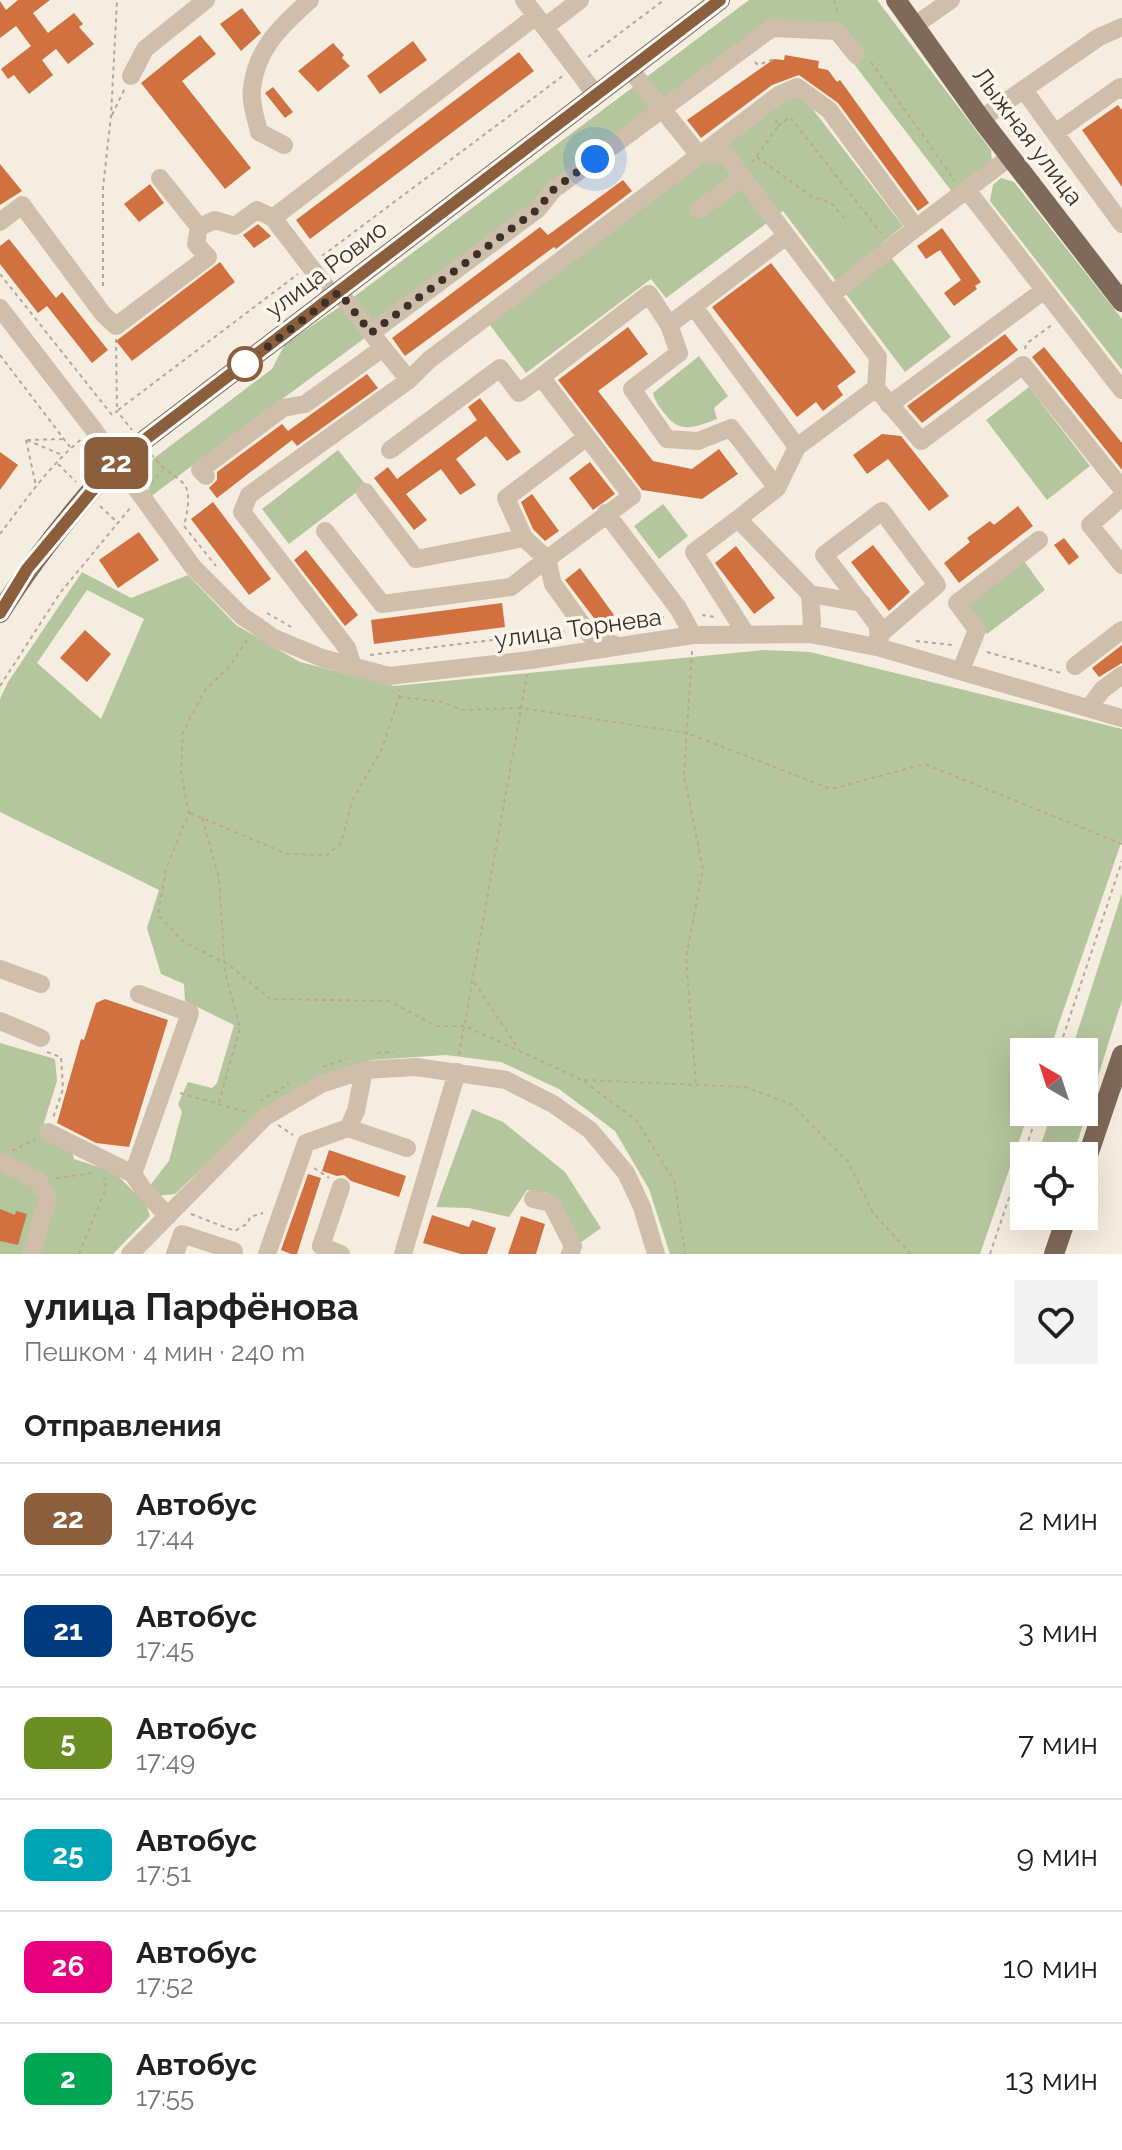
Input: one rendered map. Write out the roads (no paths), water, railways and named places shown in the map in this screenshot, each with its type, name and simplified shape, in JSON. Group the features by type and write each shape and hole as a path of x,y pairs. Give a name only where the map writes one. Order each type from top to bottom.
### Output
{"main road":[{"name":"улица Ровио","path":"0,613 27,569 117,461 720,0"},
{"name":"Лыжная улица","path":"896,0 981,119 1122,302"},
{"path":"1092,1142 1122,1055"},
{"path":"1054,1254 1062,1230"}],"street":[{"path":"131,76 145,49 206,0"},
{"path":"284,145 259,132 251,90 262,52 281,25 310,0"},
{"path":"524,0 596,95"},
{"path":"273,218 540,22 580,0"},
{"path":"914,26 951,0"},
{"path":"981,119 1099,37 1122,27"},
{"path":"206,476 200,470 283,408 305,404 377,340 538,209 553,190 772,28 837,31 862,58"},
{"path":"630,69 699,155"},
{"path":"353,667 347,648 242,512 249,495 409,380 429,360 779,95 797,87 829,110 916,228"},
{"path":"1055,133 1120,87 1122,90"},
{"path":"1024,90 1122,224"},
{"path":"699,155 725,154 878,357 876,388 921,441 1023,365 1122,489"},
{"path":"831,295 1010,157"},
{"path":"0,222 22,205 110,320 208,257 196,244 199,227 160,178"},
{"path":"699,210 742,178"},
{"path":"965,191 1122,390"},
{"path":"199,227 215,220 235,226 257,210 273,218 409,380"},
{"path":"669,325 786,236"},
{"path":"889,405 1043,291"},
{"path":"390,450 500,368 519,393 649,294 669,325 679,353 632,389 667,439 698,441 731,428 777,488"},
{"path":"694,307 797,447"},
{"name":"улица Торнева","path":"0,308 142,494 193,567 242,616 261,619 272,637 322,658 389,676 530,660 741,626 880,642 961,670 1122,718"},
{"path":"325,531 382,604 511,587 632,496 541,377"},
{"path":"741,626 694,552 777,488 797,447 876,388"},
{"path":"587,437 506,498 524,538 547,559 553,584 589,634 615,645"},
{"path":"365,492 416,559 524,538"},
{"path":"1122,497 1090,525 1122,565"},
{"path":"882,511 937,585 880,642 877,624 824,555 882,511"},
{"path":"606,513 693,635"},
{"path":"738,519 810,594 862,603"},
{"path":"961,670 977,630 957,603 1039,540"},
{"path":"810,594 810,634"},
{"path":"1070,671 1122,630"},
{"path":"1089,708 1102,690 1122,675"},
{"path":"0,969 41,984"},
{"path":"133,1174 190,1013 139,994"},
{"path":"0,1021 41,1038"},
{"path":"130,1254 265,1117 321,1084 364,1070 416,1067 506,1080 553,1104 590,1130 626,1173 642,1207 656,1254"},
{"path":"267,1254 303,1151 348,1128 356,1111 364,1070"},
{"path":"403,1254 457,1072"},
{"path":"348,1128 407,1148"},
{"path":"48,1132 133,1174 144,1191 172,1212"},
{"path":"6,1156 38,1180 48,1198 31,1254"},
{"path":"341,1187 321,1246 341,1254"},
{"path":"533,1199 551,1203 573,1246 570,1254"},
{"path":"175,1254 182,1234 234,1251 233,1254"}]}
